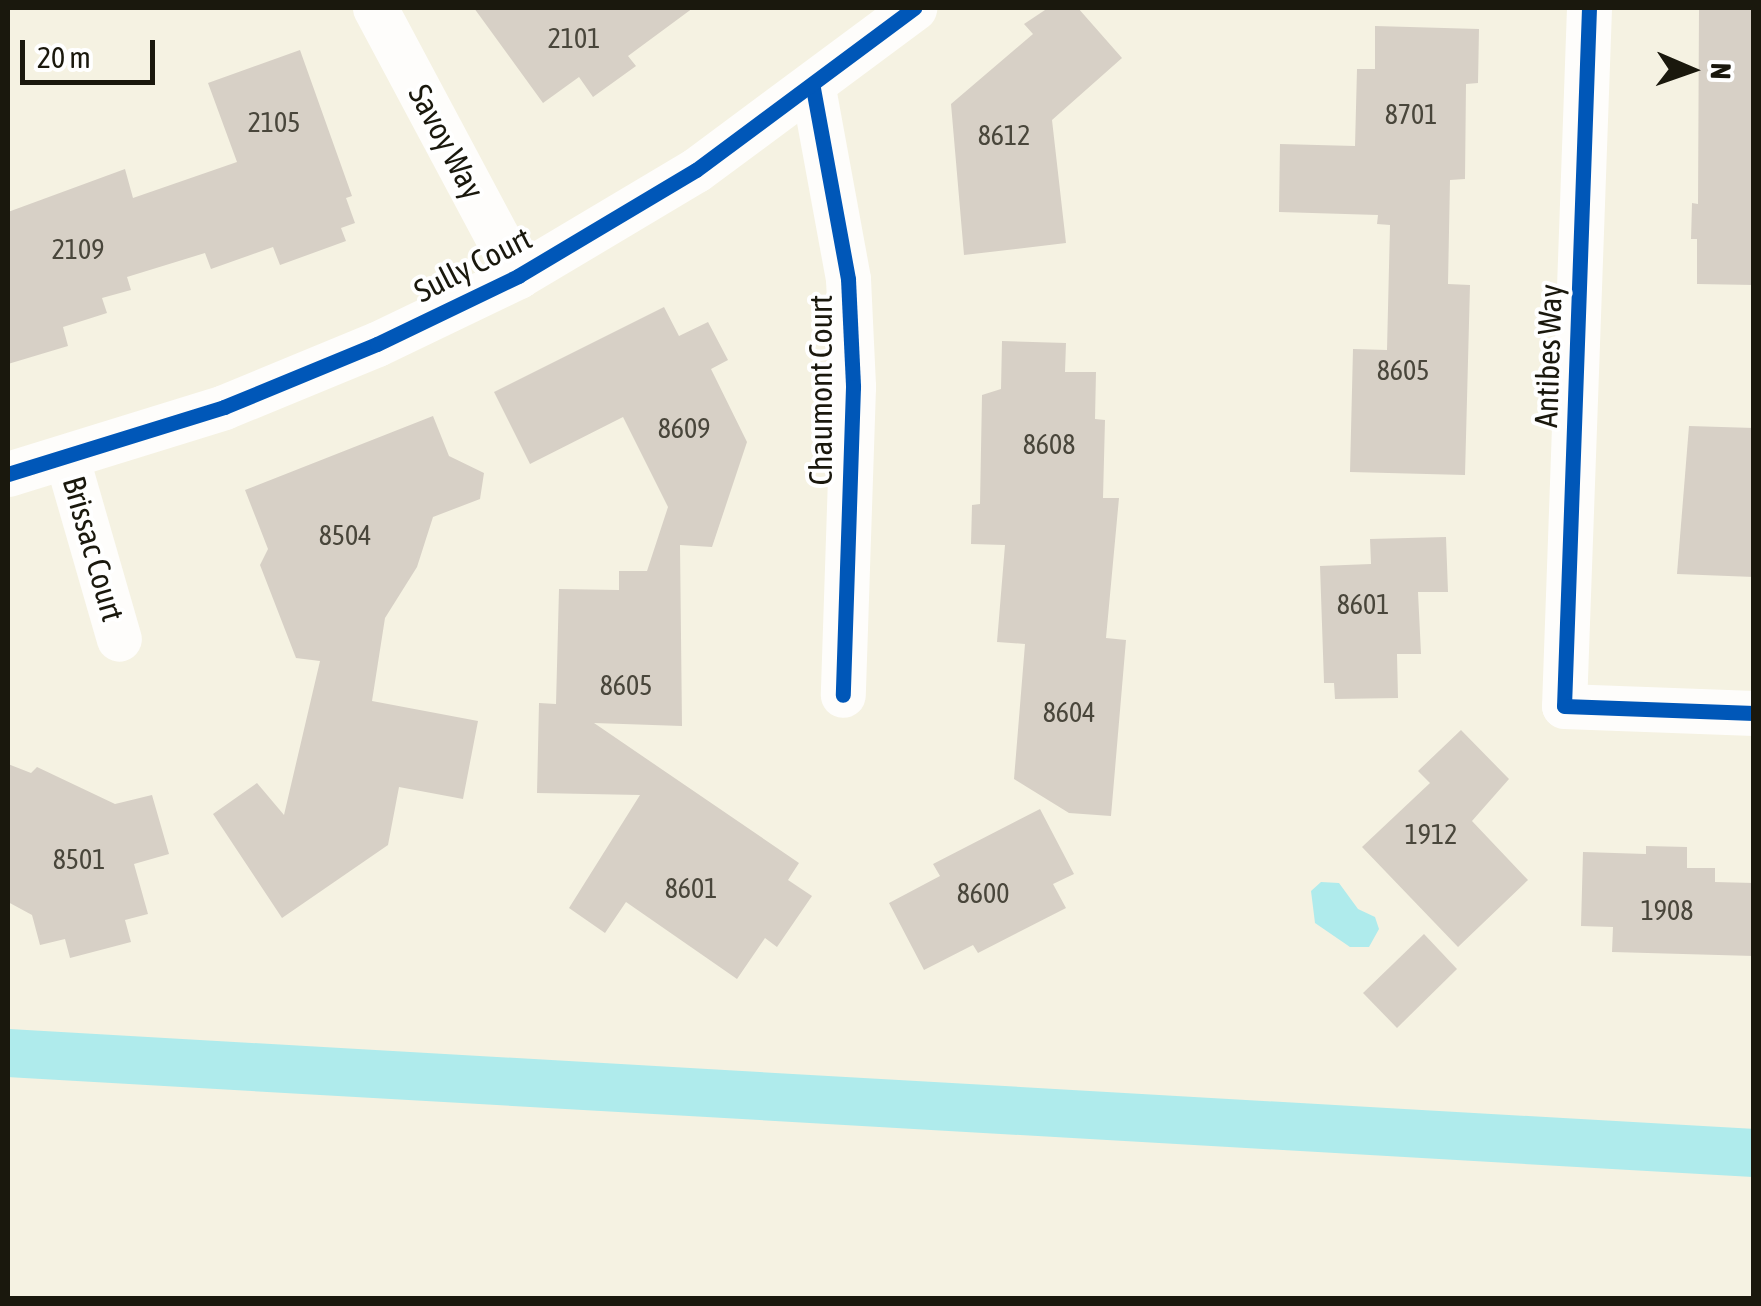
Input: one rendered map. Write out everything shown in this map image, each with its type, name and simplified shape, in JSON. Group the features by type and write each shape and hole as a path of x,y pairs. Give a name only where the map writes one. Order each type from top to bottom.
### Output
{"street":[{"name":"Savoy Way","path":"375,8 518,276"},
{"name":"Sully Court","path":"8,474 67,459 224,407 376,344 518,276 696,170 813,88 914,8"},
{"name":"Antibes Way","path":"1589,8 1564,706 1754,713"},
{"name":"Chaumont Court","path":"813,88 848,279 853,387 843,694"},
{"name":"Brissac Court","path":"67,459 119,639"}],"water":[{"path":"1321,882 1339,883 1358,909 1375,917 1379,929 1369,947 1350,947 1315,923 1311,891"}],"building":[{"path":"474,8 693,8 628,56 636,66 593,97 579,77 543,103"},
{"path":"1048,8 1078,8 1122,58 1052,120 1066,243 964,255 951,104 1033,34 1024,24"},
{"path":"1699,8 1754,8 1754,285 1697,284 1697,239 1691,239 1692,203 1698,204"},
{"path":"1375,26 1479,29 1478,83 1466,84 1465,179 1450,180 1448,284 1470,285 1465,475 1350,472 1353,349 1387,350 1390,225 1377,224 1378,215 1279,212 1280,144 1355,146 1357,69 1375,69"},
{"path":"300,50 352,196 346,198 355,223 341,228 346,241 280,265 273,247 211,269 205,253 127,277 131,290 102,298 107,313 63,327 68,346 8,364 8,212 125,169 133,198 237,162 208,83"},
{"path":"664,307 679,336 708,322 728,360 711,369 747,442 712,547 680,545 682,726 594,723 799,863 788,880 812,896 777,947 765,938 737,979 626,902 605,933 569,908 640,795 537,793 539,703 556,704 559,589 619,590 619,571 647,571 668,507 623,417 530,464 494,392"},
{"path":"1002,341 1066,343 1065,372 1096,372 1095,419 1105,420 1103,498 1119,498 1106,638 1126,640 1111,816 1069,813 1014,779 1025,644 997,642 1005,545 971,544 972,505 980,504 982,395 1001,389"},
{"path":"433,416 449,456 484,473 480,499 433,517 417,567 385,618 372,701 478,721 463,799 399,787 388,845 282,918 213,814 257,783 284,815 320,661 296,658 260,565 268,549 245,490"},
{"path":"1689,426 1754,428 1754,577 1677,574"},
{"path":"1446,537 1448,592 1418,592 1421,654 1397,654 1398,698 1335,699 1334,683 1324,683 1320,566 1371,564 1370,539"},
{"path":"1461,730 1509,779 1472,821 1528,880 1458,947 1362,847 1430,783 1418,771"},
{"path":"8,764 31,773 37,767 115,804 152,795 169,854 134,864 148,914 125,920 131,942 70,958 65,939 40,945 32,915 8,902"},
{"path":"1040,809 1074,874 1053,884 1066,908 978,953 973,945 924,970 889,903 940,876 933,864"},
{"path":"1646,846 1687,847 1687,868 1715,868 1715,882 1754,883 1754,956 1612,952 1613,927 1581,926 1583,852 1646,854"},
{"path":"1424,934 1457,969 1397,1028 1363,993"}],"waterway":[{"path":"8,1053 1754,1153"}],"cycle path":[{"path":"8,474 224,407 377,344 518,276 696,170 914,8"},
{"path":"1589,8 1564,706 1754,713"},
{"path":"813,88 848,279 853,387 843,695"}]}
